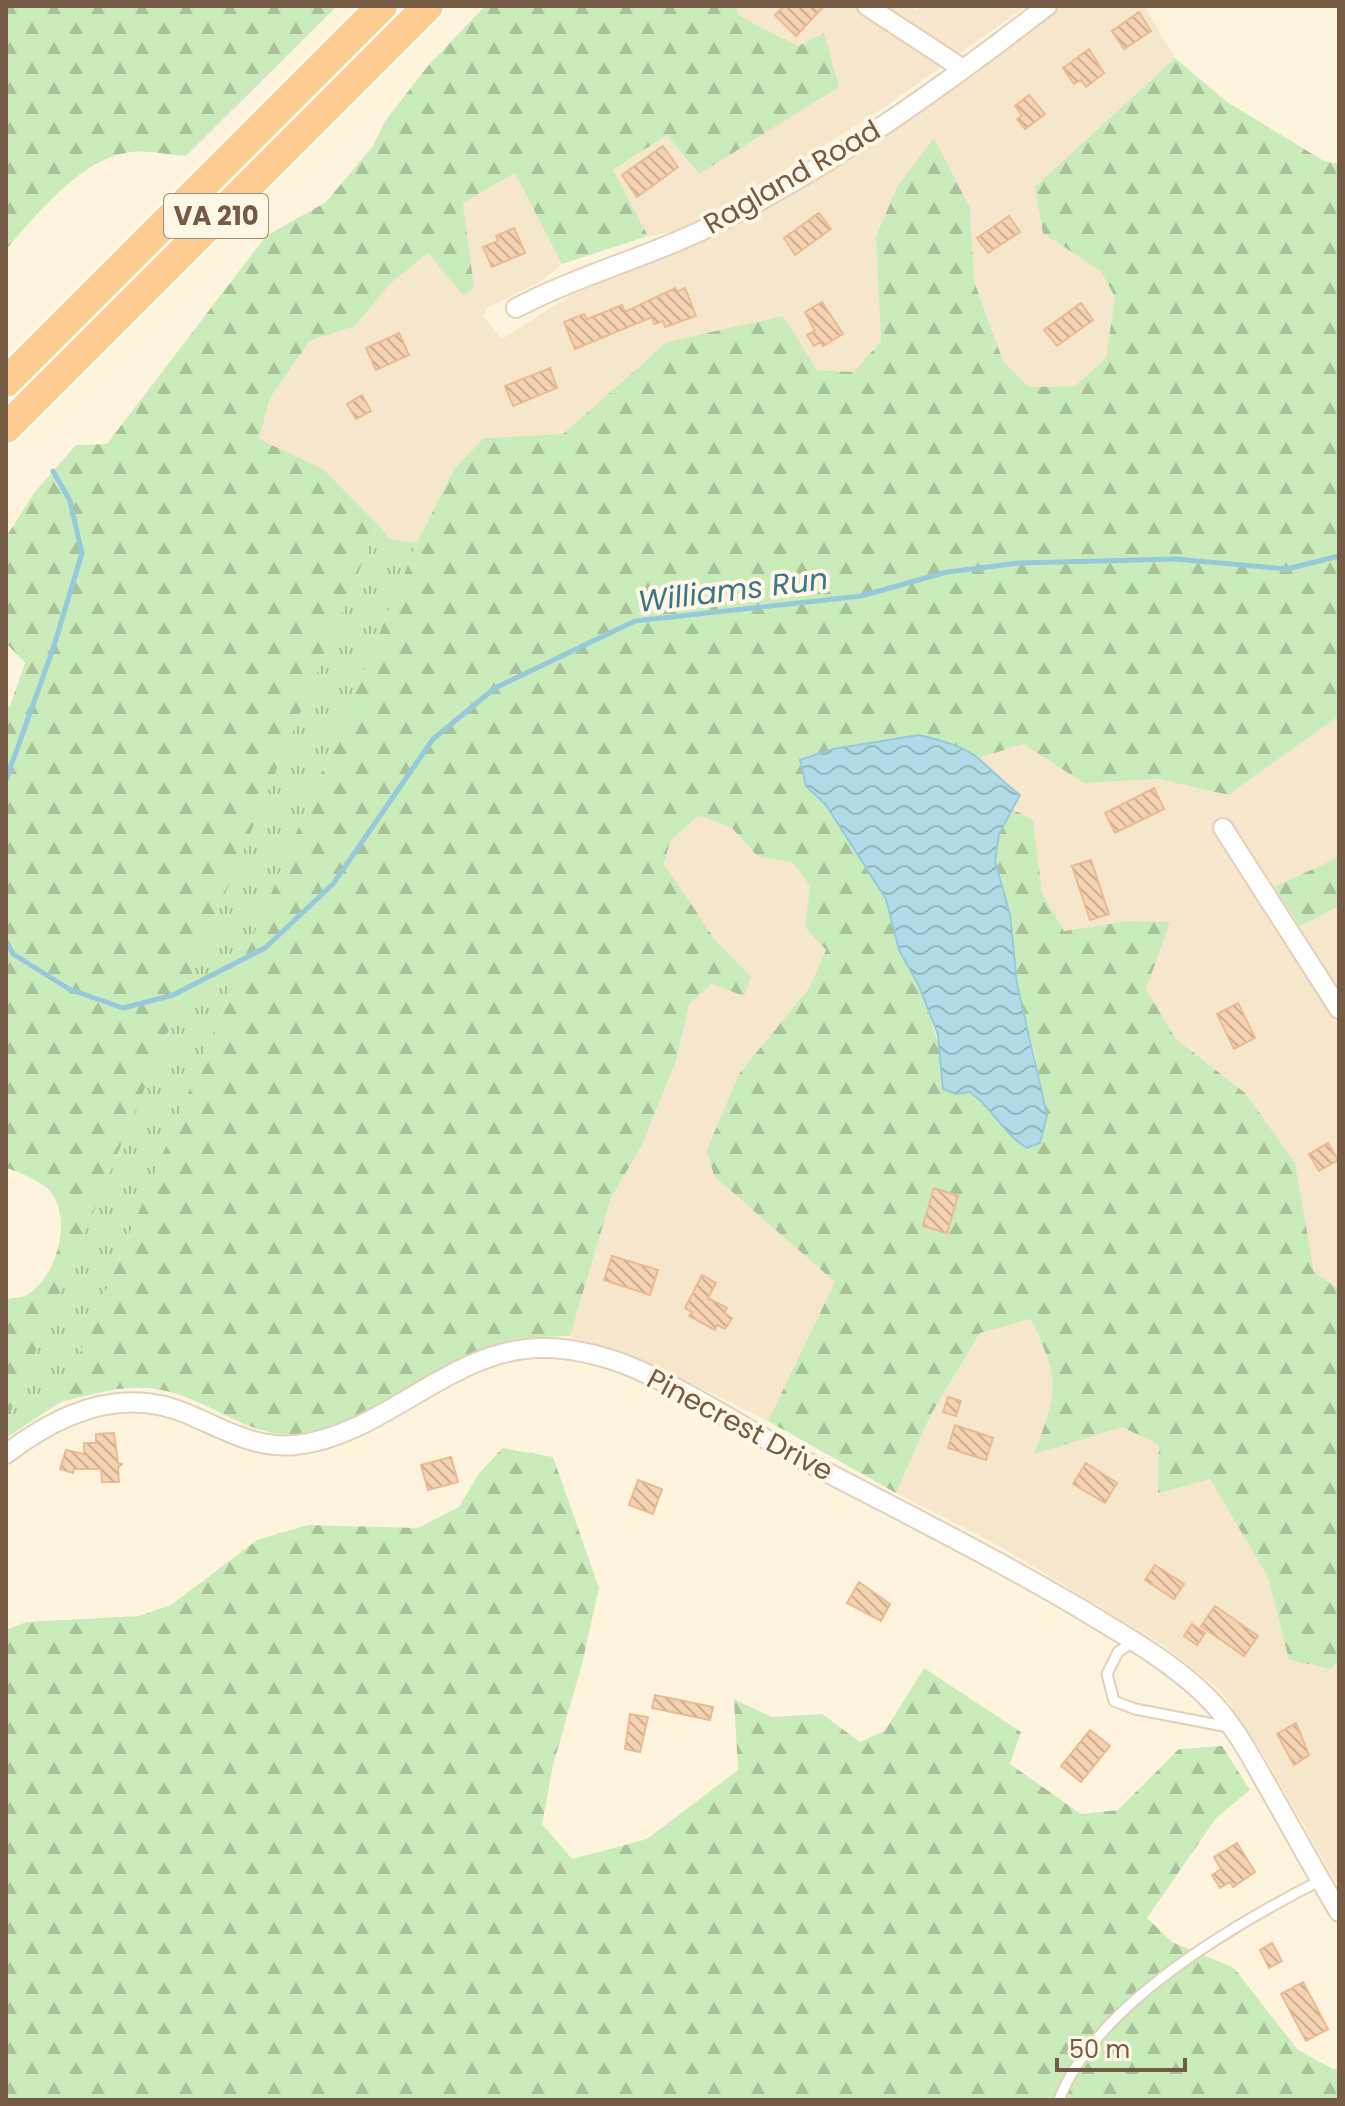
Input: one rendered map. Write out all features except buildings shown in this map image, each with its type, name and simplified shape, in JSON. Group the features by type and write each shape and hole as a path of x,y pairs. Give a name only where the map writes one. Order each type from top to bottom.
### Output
{"highway":[{"name":"VA 210","path":"6,382 382,6"},
{"name":"VA 210","path":"6,428 428,6"}],"street":[{"path":"867,6 963,69"},
{"name":"Ragland Road","path":"516,308 577,278 674,244 786,186 963,69 1047,6"},
{"path":"1223,828 1339,1009"},
{"name":"Pinecrest Drive","path":"6,1454 54,1420 123,1402 165,1406 248,1441 295,1445 357,1427 490,1357 534,1348 565,1349 620,1363 652,1376 790,1453 939,1528 1174,1668 1205,1695 1233,1728 1339,1912"}],"lane":[{"path":"1133,1642 1118,1652 1107,1674 1114,1701 1135,1709 1233,1728"},
{"path":"1059,2100 1080,2057 1114,2020 1229,1932 1321,1880"}],"shaded area":[{"path":"736,6 912,6 915,11 922,6 1026,6 882,109 755,189 685,229 648,236 613,170 667,135 700,173 824,33 798,46 738,15"},
{"path":"1063,6 1144,6 1175,58 1036,187 1044,233 1102,271 1115,297 1106,358 1075,386 1029,387 1003,361 974,281 970,208 876,237 881,341 854,372 817,370 667,342 563,434 484,438 454,469 417,543 390,539 323,469 259,439 270,398 311,341 355,326 390,284 428,253 463,294 463,203 516,173 562,264 540,282 488,307 483,316 502,339 566,298 778,203 853,159"},
{"path":"1339,716 1339,857 1274,887 1300,926 1339,906 1339,1289 1314,1272 1294,1163 1245,1093 1175,1038 1146,989 1127,921 1064,931 1042,893 1033,820 1012,809 1019,795 992,775 979,758 1023,744 1084,783 1159,779 1227,795"},
{"path":"698,816 731,827 758,857 792,862 810,886 806,926 826,950 809,988 739,1074 714,1176 835,1282 768,1421 682,1379 570,1336 611,1198 642,1145 676,1063 689,1003 712,984 751,977 716,941 664,864 670,841"},
{"path":"1031,1319 1050,1359 1055,1398 1160,1445 1210,1479 1268,1577 1289,1660 1331,1669 1339,1660 1339,1888 1263,1754 1220,1690 1161,1644 1001,1547 896,1493 931,1414 981,1332"}],"green space":[{"path":"6,6 337,6 186,156 131,152 95,165 61,190 6,250"},
{"path":"485,6 736,6 738,15 798,46 824,33 839,87 699,174 667,135 613,170 648,236 562,264 515,173 463,203 474,288 463,295 428,253 390,284 355,326 310,341 270,398 259,439 323,469 378,525 6,1423 6,1299 25,1296 40,1284 54,1259 61,1230 57,1202 50,1191 30,1177 6,1168 6,707 10,706 25,663 6,643 6,537 34,493 76,445 107,444 266,236 326,202 373,146 385,121 428,66"},
{"path":"1175,58 1227,102 1324,161 1339,164 1339,716 1228,795 1159,779 1084,783 1023,744 979,758 942,741 833,749 800,761 806,786 826,805 886,899 899,950 919,986 956,1094 970,1092 1011,1136 1027,1148 1036,1059 1017,984 1010,915 995,861 999,834 1012,809 1033,820 1042,893 1064,931 1127,921 1170,922 1146,989 1175,1038 1245,1093 1295,1163 1314,1272 1339,1289 1339,1660 1331,1669 1289,1660 1268,1577 1210,1479 1158,1493 1159,1445 1122,1427 1034,1454 1048,1415 1053,1386 1048,1358 1031,1319 980,1333 931,1414 896,1493 768,1421 835,1282 714,1176 707,1150 739,1074 809,988 826,950 805,927 810,886 792,862 758,857 731,827 698,816 670,841 664,864 716,941 751,977 744,996 712,984 689,1004 676,1062 642,1145 611,1198 570,1336 516,1339 483,1350 361,1413 310,1432 272,1433 184,1396 152,1389 112,1390 59,1403 417,543 454,469 484,438 563,434 667,342 783,316 817,370 854,372 881,341 876,237 897,187 934,138 970,208 974,281 1003,361 1029,387 1075,386 1106,358 1115,297 1101,271 1043,233 1035,187"},
{"path":"378,525 390,539 417,543 59,1403 6,1438 6,1422"},
{"path":"1339,857 1339,906 1300,926 1274,887"},
{"path":"503,1448 553,1457 599,1588 582,1664 553,1765 542,1824 572,1859 647,1839 738,1770 734,1699 771,1717 822,1714 860,1742 885,1731 924,1668 1021,1732 1010,1764 1081,1814 1118,1810 1179,1749 1222,1746 1250,1790 1216,1818 1147,1918 1172,1942 1234,1968 1298,2050 1333,2069 1339,2068 1339,2100 6,2100 6,1630 26,1622 139,1616 171,1605 257,1540 308,1525 418,1528 459,1507 480,1472"}],"water":[{"path":"919,735 967,751 1020,795 999,834 995,861 1010,915 1017,984 1047,1115 1040,1143 1027,1148 1011,1136 970,1092 956,1094 943,1089 938,1035 919,986 899,950 886,899 826,805 806,786 800,760 833,749"}],"waterway":[{"name":"Williams Run","path":"6,780 53,649 82,553 70,501 53,471"},
{"name":"Williams Run","path":"6,941 13,954 69,989 123,1008 173,995 265,948 333,884 433,739 495,688 635,621 861,596 947,572 1019,563 1176,559 1287,569 1339,556"}]}
